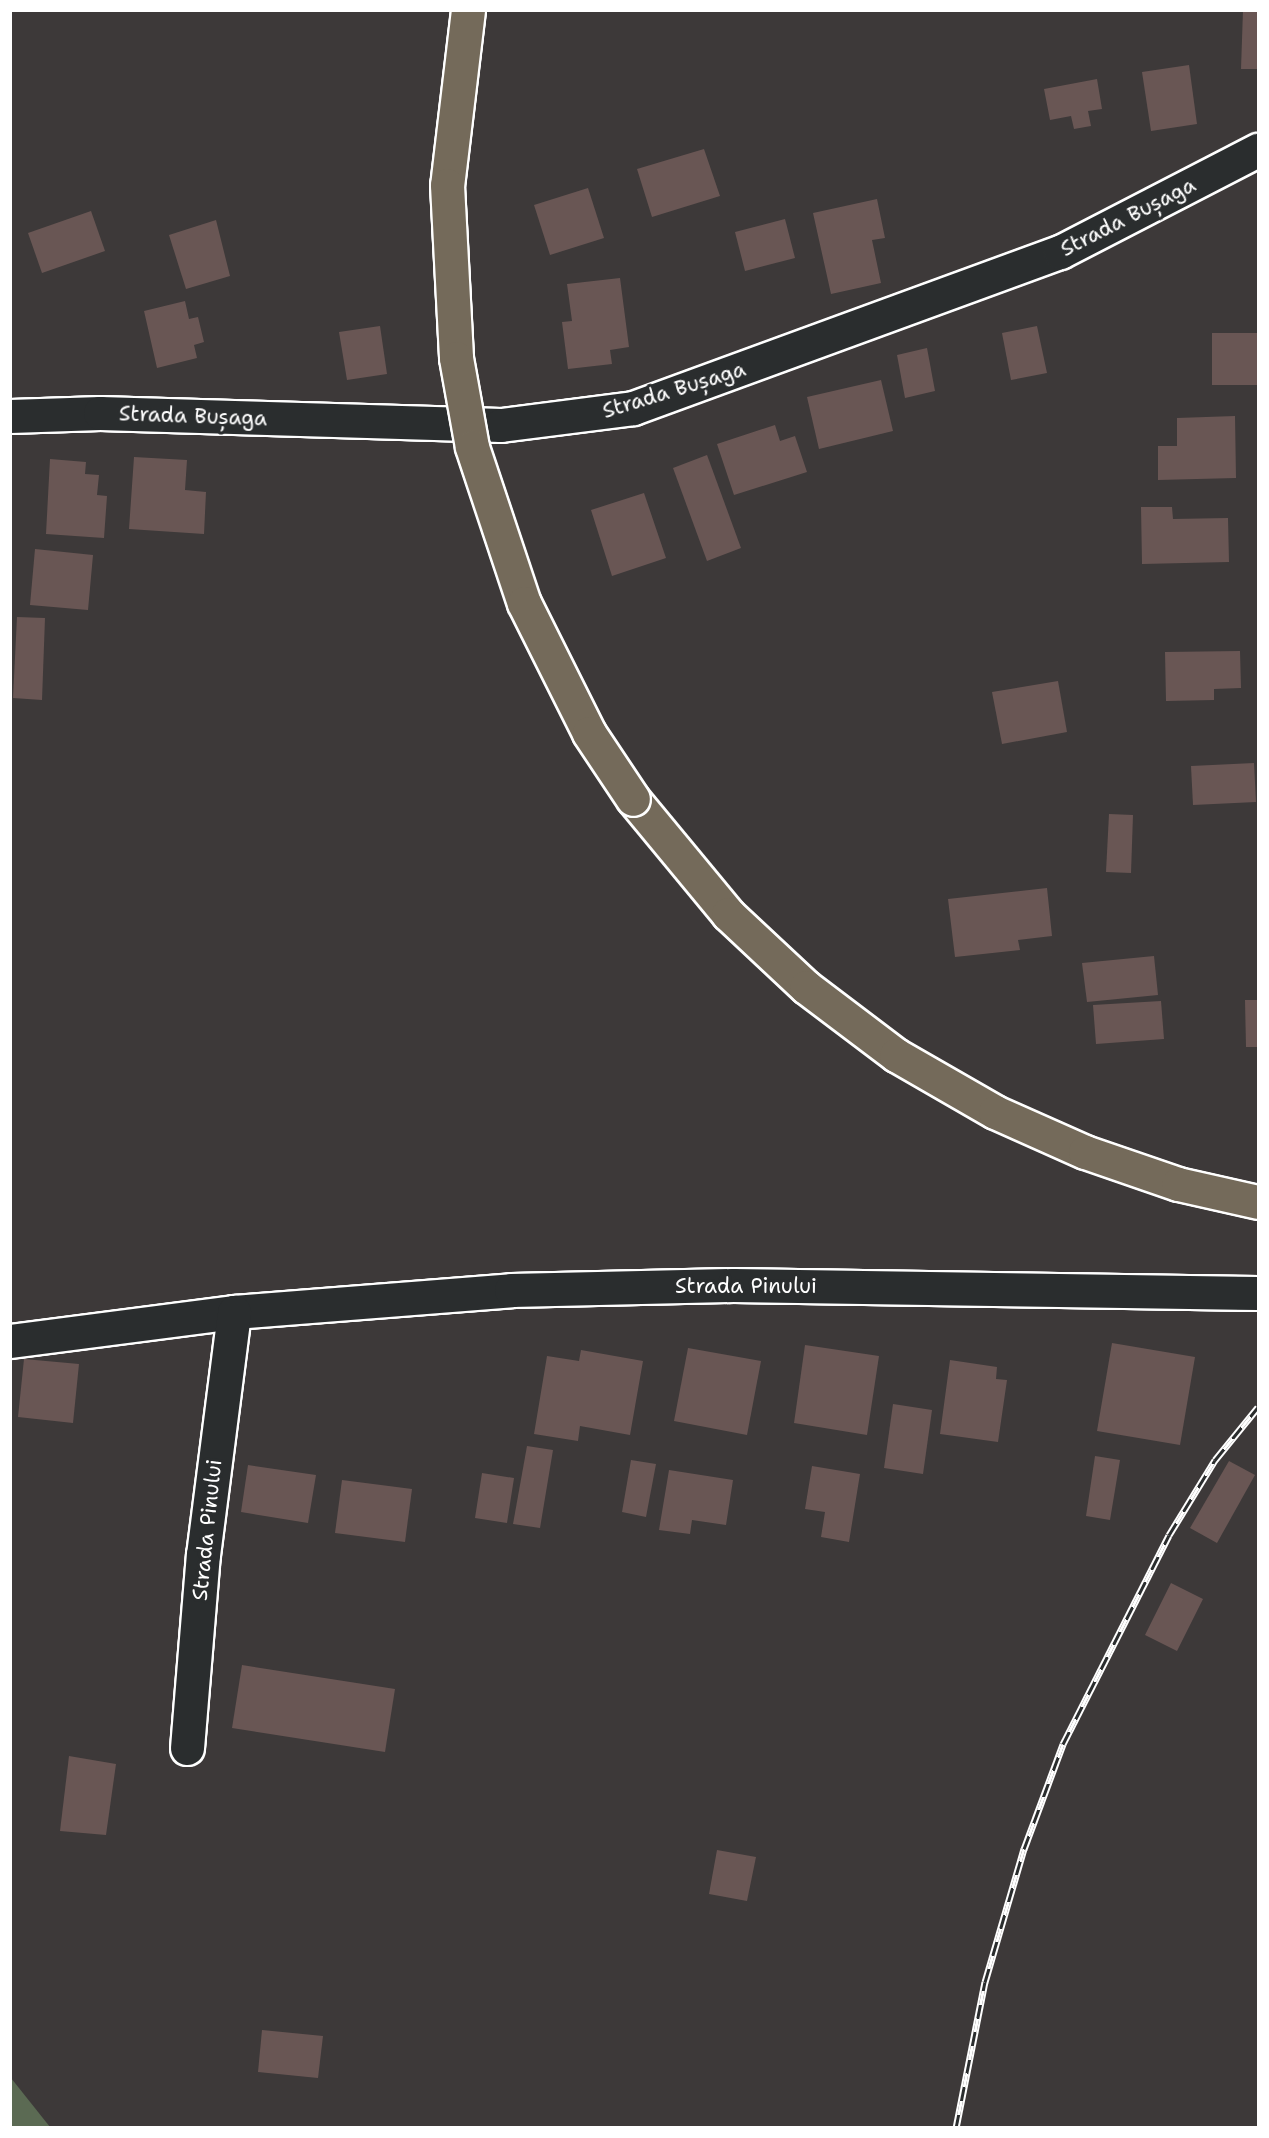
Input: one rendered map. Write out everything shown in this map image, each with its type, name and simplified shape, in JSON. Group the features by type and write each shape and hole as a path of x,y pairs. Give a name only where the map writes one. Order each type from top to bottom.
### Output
{"highway":[{"path":"468,10 447,185 454,335 472,447 524,603 590,733 633,799 728,914 806,987 896,1055 995,1112 1085,1152 1178,1184 1258,1202"}],"street":[{"name":"Strada Bușaga","path":"10,416 100,413 501,425 633,408 1060,252 1258,150"},
{"name":"Strada Pinului","path":"10,1341 234,1312 511,1290 733,1285 1258,1293"},
{"name":"Strada Pinului","path":"187,1748 203,1555 234,1312"}],"green space":[{"path":"11,2078 50,2127 11,2127"}],"building":[{"path":"1243,10 1258,10 1258,69 1241,69"},
{"path":"1189,65 1197,124 1151,131 1142,72"},
{"path":"1097,79 1102,109 1088,111 1091,126 1074,129 1071,116 1050,120 1044,89"},
{"path":"704,149 720,196 652,217 637,169"},
{"path":"588,188 604,238 550,255 534,205"},
{"path":"877,199 885,238 872,240 881,283 831,294 813,213"},
{"path":"91,211 105,251 42,273 28,233"},
{"path":"785,219 795,258 745,271 735,232"},
{"path":"216,220 230,276 186,289 169,235"},
{"path":"620,278 629,347 610,350 612,364 568,369 562,322 572,321 567,284"},
{"path":"185,301 189,319 198,317 204,342 194,345 197,358 157,368 144,311"},
{"path":"380,326 387,374 347,380 339,332"},
{"path":"1037,326 1047,373 1011,380 1002,333"},
{"path":"1212,333 1258,333 1258,385 1212,385"},
{"path":"927,348 935,391 905,398 897,355"},
{"path":"881,380 893,431 819,449 807,397"},
{"path":"1235,416 1236,478 1158,480 1158,446 1177,446 1177,418"},
{"path":"775,425 780,441 795,436 807,472 734,495 717,444"},
{"path":"707,455 741,548 707,561 673,468"},
{"path":"134,457 187,460 185,490 206,492 204,534 129,529"},
{"path":"50,459 86,462 85,474 99,475 97,495 107,496 104,538 46,534"},
{"path":"644,493 666,558 612,576 591,510"},
{"path":"1141,507 1172,507 1173,519 1228,518 1229,562 1142,564"},
{"path":"35,549 93,555 88,610 30,605"},
{"path":"17,617 45,618 42,700 13,698"},
{"path":"1240,651 1241,688 1214,689 1214,700 1166,701 1165,652"},
{"path":"1058,681 1067,732 1002,744 992,692"},
{"path":"1254,763 1256,802 1193,805 1191,766"},
{"path":"1109,814 1133,815 1131,873 1106,872"},
{"path":"1047,888 1052,936 1018,940 1020,950 955,957 948,899"},
{"path":"1154,956 1158,995 1087,1002 1082,963"},
{"path":"1245,1000 1258,1000 1258,1047 1246,1047"},
{"path":"1161,1001 1164,1039 1096,1044 1093,1005"},
{"path":"1112,1343 1195,1357 1180,1445 1097,1431"},
{"path":"805,1345 879,1356 867,1435 794,1423"},
{"path":"688,1348 761,1361 747,1435 674,1421"},
{"path":"581,1350 643,1361 630,1435 580,1426 578,1441 534,1434 547,1356 579,1361"},
{"path":"24,1359 79,1364 73,1423 18,1417"},
{"path":"950,1360 997,1367 996,1379 1007,1380 998,1442 940,1434"},
{"path":"893,1404 932,1410 923,1474 884,1468"},
{"path":"527,1446 553,1450 540,1528 513,1524"},
{"path":"1095,1456 1120,1460 1110,1520 1086,1516"},
{"path":"631,1460 656,1464 646,1517 622,1512"},
{"path":"1229,1461 1255,1475 1217,1543 1190,1528"},
{"path":"248,1465 316,1475 308,1523 241,1512"},
{"path":"812,1466 860,1474 849,1542 821,1537 825,1512 805,1509"},
{"path":"669,1470 733,1480 726,1525 692,1520 690,1534 659,1530"},
{"path":"482,1473 514,1478 507,1523 475,1518"},
{"path":"342,1480 412,1489 405,1542 335,1533"},
{"path":"1171,1583 1203,1599 1177,1651 1145,1635"},
{"path":"242,1665 395,1689 385,1752 232,1728"},
{"path":"69,1756 116,1764 106,1835 60,1831"},
{"path":"717,1850 756,1857 747,1901 709,1894"},
{"path":"262,2030 323,2036 318,2078 258,2072"}],"railway":[{"path":"956,2128 985,1982 1024,1849 1063,1744 1169,1535 1215,1460 1258,1407"}]}
